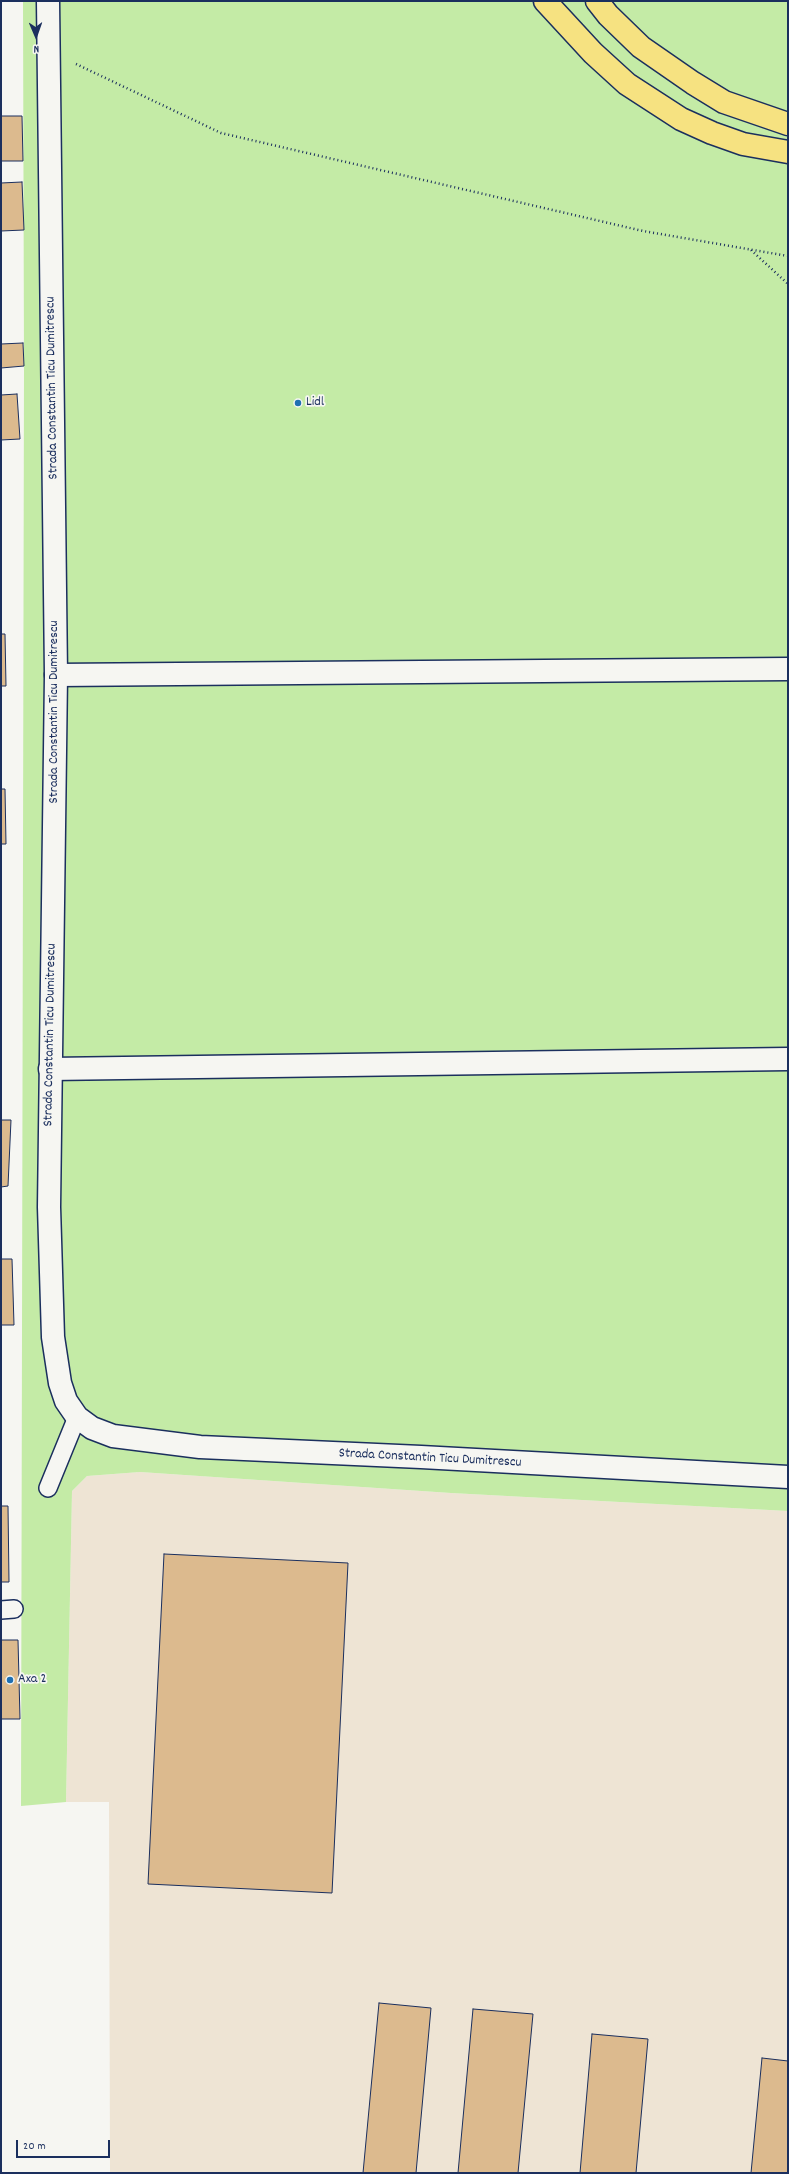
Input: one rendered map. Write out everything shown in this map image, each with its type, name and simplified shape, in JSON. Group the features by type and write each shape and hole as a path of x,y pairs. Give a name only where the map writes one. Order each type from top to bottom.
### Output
{"highway":[{"path":"545,1 593,53 627,84 681,119 712,133 743,144 788,152"},
{"path":"598,1 608,15 641,47 693,83 724,102 788,124"}],"street":[{"name":"Strada Constantin Ticu Dumitrescu","path":"48,1 56,674 49,1207 53,1337 60,1382 66,1401 77,1417 92,1428 113,1436 200,1448 420,1457 788,1477"},
{"path":"56,674 788,669"},
{"path":"50,1069 788,1059"}],"lane":[{"path":"48,1488 77,1417"}],"path":[{"path":"49,54 80,65 132,92 221,133 643,231 788,256"},
{"path":"751,250 788,284"}],"shaded area":[{"path":"140,1472 451,1493 788,1511 788,2173 110,2173 109,1802 66,1802 72,1491 87,1476"}],"green space":[{"path":"23,1 788,1 788,1511 451,1493 140,1472 87,1476 72,1491 66,1802 21,1806 24,366"}],"building":[{"path":"1,116 22,116 23,161 1,161"},
{"path":"22,182 24,230 1,231 1,183"},
{"path":"23,343 24,366 1,368 1,344"},
{"path":"17,394 20,439 1,440 1,395"},
{"path":"1,634 5,634 6,686 1,686"},
{"path":"1,789 5,789 6,844 1,844"},
{"path":"1,1120 11,1120 8,1186 1,1187"},
{"path":"1,1259 12,1259 14,1325 1,1325"},
{"path":"1,1506 8,1506 9,1582 1,1582"},
{"path":"164,1554 348,1563 332,1893 148,1884"},
{"name":"Axa 2","path":"1,1640 18,1640 20,1719 1,1719"},
{"path":"379,2003 431,2008 416,2173 363,2173"},
{"path":"473,2009 533,2014 518,2173 458,2173"},
{"path":"592,2034 648,2039 636,2173 580,2173"},
{"path":"762,2058 788,2061 788,2173 751,2173"}],"place":[{"name":"Lidl","path":"298,403"},
{"name":"Axa 2","path":"10,1680"}]}
